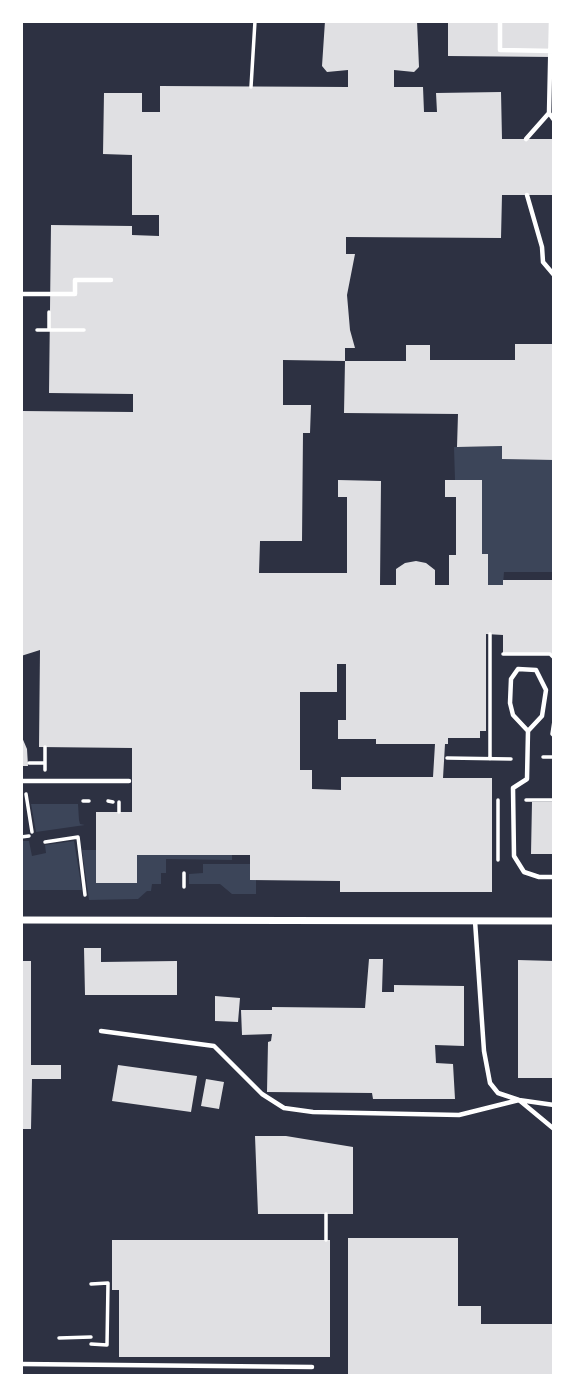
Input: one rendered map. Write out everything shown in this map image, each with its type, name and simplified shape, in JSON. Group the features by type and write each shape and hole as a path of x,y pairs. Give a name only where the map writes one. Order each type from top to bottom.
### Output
{"street":[{"path":"21,920 554,920"}],"lane":[{"path":"500,21 500,50 552,50"},
{"path":"551,21 549,113 554,120"},
{"path":"526,139 549,113"},
{"path":"527,195 542,247 543,262 554,275"},
{"path":"21,294 75,295 75,280 111,280"},
{"path":"528,731 513,715 510,703 511,679 519,669 536,670 546,690 542,716 528,731 527,779 513,788 514,856 524,872 539,877 554,877"},
{"path":"21,781 129,781"},
{"path":"475,920 484,1051 491,1083 498,1093 519,1100 554,1105"},
{"path":"101,1031 214,1046 262,1094 284,1108 313,1112 459,1115 519,1100"},
{"path":"519,1100 554,1129"},
{"path":"21,1364 312,1367"}],"path":[{"path":"251,87 255,21"},
{"path":"49,312 49,330"},
{"path":"37,330 84,330"},
{"path":"490,634 491,759"},
{"path":"503,654 550,654 554,658"},
{"path":"554,716 554,736"},
{"path":"45,747 45,771"},
{"path":"543,757 554,757"},
{"path":"447,758 511,759"},
{"path":"29,763 45,763"},
{"path":"21,802 26,794 30,834 21,838"},
{"path":"498,800 498,860"},
{"path":"526,800 554,800"},
{"path":"83,801 89,801"},
{"path":"119,802 119,812"},
{"path":"45,842 78,837 85,895"},
{"path":"184,873 184,887"},
{"path":"326,1214 326,1240"},
{"path":"91,1284 108,1283 107,1345 91,1344"},
{"path":"59,1338 91,1337"}],"shaded area":[{"path":"502,446 503,459 554,460 554,572 504,572 503,585 488,585 488,554 482,554 455,480 454,447"},
{"path":"31,804 78,804 80,824 85,825 36,832"},
{"path":"21,841 29,841 32,856 46,853 45,845 74,841 82,890 21,890"},
{"path":"82,850 96,850 96,883 137,883 137,855 232,855 232,860 166,859 166,873 161,873 161,884 152,884 151,891 138,899 89,900"},
{"path":"203,864 250,864 256,880 256,894 232,894 220,884 189,884 189,874 203,873"}],"building":[{"path":"325,21 417,21 419,67 414,72 394,70 394,87 423,87 424,112 437,112 436,93 501,92 502,139 554,139 554,195 502,195 501,238 346,237 346,254 355,254 347,295 350,330 355,348 345,348 345,361 283,360 283,405 311,405 310,433 303,433 302,541 260,541 259,573 347,573 347,497 338,497 338,480 381,481 380,585 396,585 396,569 405,563 416,561 426,563 435,570 435,585 449,585 449,555 456,555 456,497 445,497 445,480 482,480 482,554 488,554 488,585 503,585 503,580 554,580 554,654 503,653 503,635 486,634 486,731 480,731 480,738 448,738 448,744 445,744 443,778 492,778 492,892 340,892 340,881 250,880 250,855 137,855 137,883 96,883 96,812 132,812 132,748 39,747 40,650 21,656 21,411 133,412 133,394 49,393 51,225 132,226 132,235 159,236 159,215 132,215 132,155 103,154 104,93 142,93 142,112 160,112 160,86 348,87 348,70 327,72 322,66","holes":["337,664 346,664 346,720 338,720 338,739 376,739 376,744 435,744 433,777 341,777 341,790 312,789 312,770 300,770 300,692 337,692"]},
{"path":"448,21 554,21 554,57 448,56"},
{"path":"515,344 554,344 554,460 502,459 502,446 457,447 458,414 344,413 345,361 406,361 406,345 430,345 430,360 515,360"},
{"path":"21,735 27,749 28,766 21,766"},
{"path":"532,802 554,802 554,854 531,854"},
{"path":"84,948 101,948 101,962 177,961 177,995 85,995"},
{"path":"369,959 383,959 382,992 394,992 394,985 464,986 464,1046 435,1045 436,1063 453,1064 455,1099 373,1099 372,1093 267,1092 268,1042 271,1041 272,1034 242,1035 241,1010 272,1010 272,1007 365,1008"},
{"path":"518,960 554,961 554,1078 518,1078"},
{"path":"21,961 31,961 31,1065 61,1065 61,1079 32,1079 31,1129 21,1129"},
{"path":"215,996 240,998 238,1022 215,1021"},
{"path":"118,1065 197,1076 191,1112 112,1101"},
{"path":"206,1079 224,1082 219,1109 201,1106"},
{"path":"255,1136 286,1136 353,1147 353,1214 258,1214"},
{"path":"348,1238 458,1238 458,1306 481,1306 481,1324 554,1324 554,1376 348,1376"},
{"path":"112,1240 330,1240 330,1357 119,1357 119,1290 112,1290"}]}
